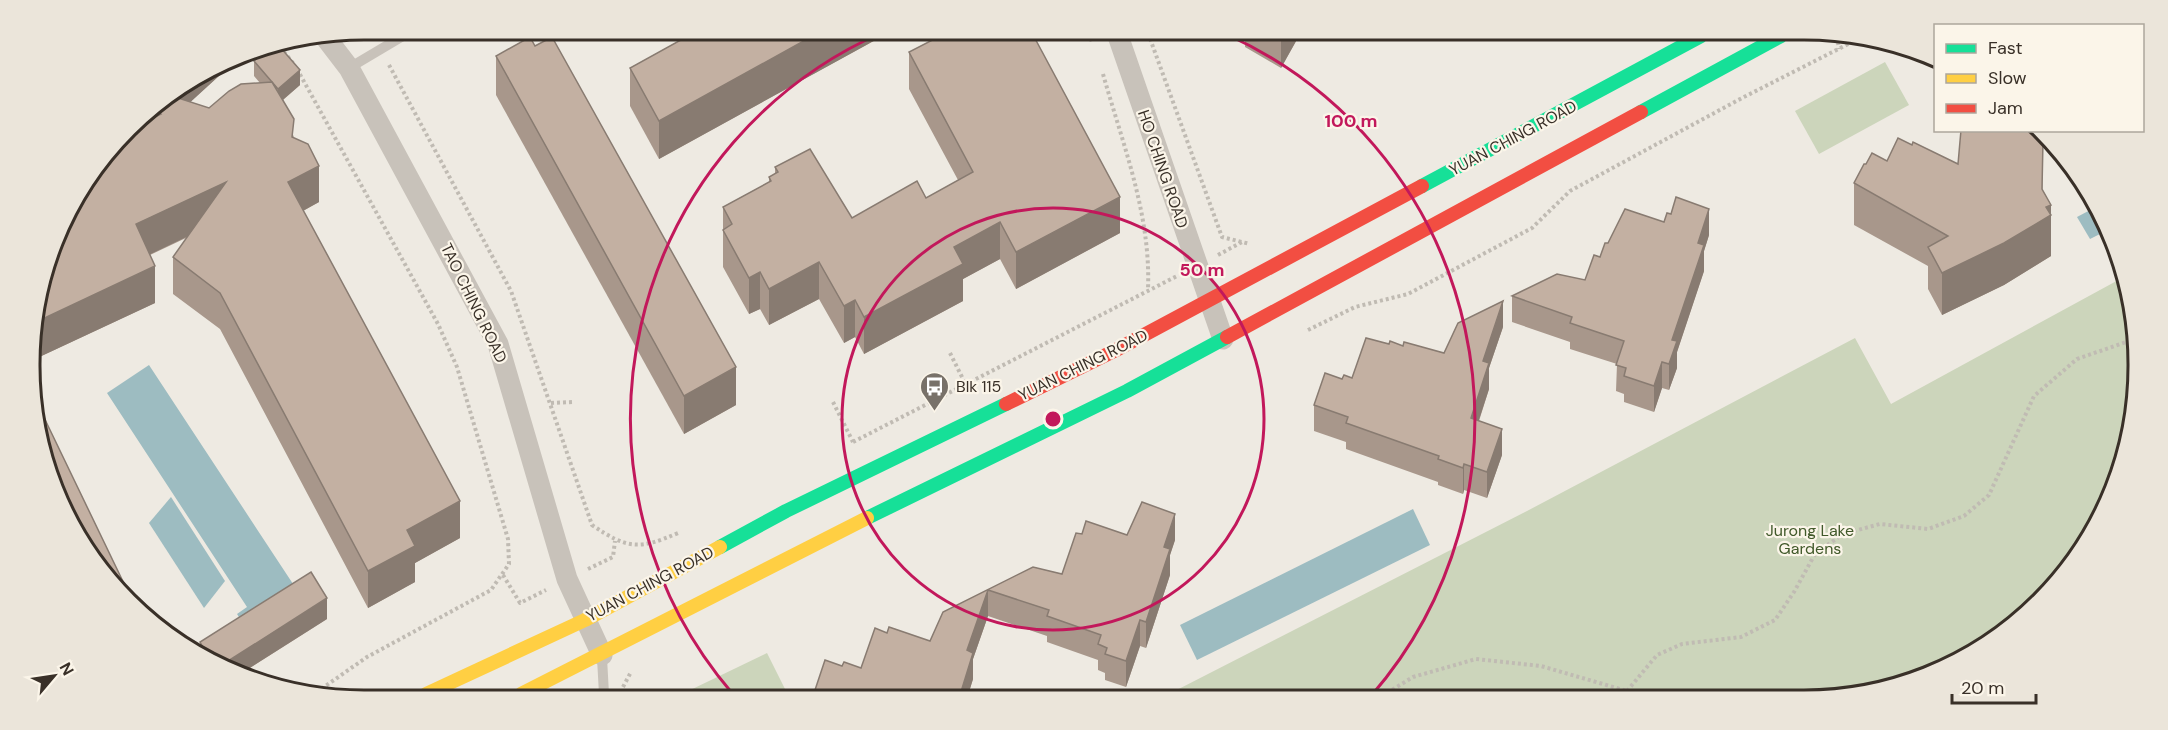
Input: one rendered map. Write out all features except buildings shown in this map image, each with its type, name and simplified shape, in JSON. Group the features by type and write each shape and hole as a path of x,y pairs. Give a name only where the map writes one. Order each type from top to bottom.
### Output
{"street":[{"name":"HO CHING ROAD","path":"1119,40 1223,339"},
{"name":"YUAN CHING ROAD","path":"435,690 585,620 786,511 1587,109 1695,40"},
{"path":"529,690 938,482 1127,391 1774,40"},
{"name":"TAO CHING ROAD","path":"329,42 349,68 498,344 567,579 602,655"},
{"path":"1587,109 1601,134"}],"lane":[{"path":"349,68 396,40"},
{"path":"602,655 604,690"}],"path":[{"path":"1092,40 1094,45"},
{"path":"1151,40 1222,237 1252,245"},
{"path":"1838,42 1839,49"},
{"path":"283,51 307,83 438,324 457,367 508,539 509,564 491,590 367,657 323,687"},
{"path":"843,447 1148,290 1149,257 1139,197 1100,67"},
{"path":"1628,690 1656,655 1682,645 1741,637 1774,620 1794,592 1815,554 1843,534 1880,525 1928,529 1964,516 1989,495 2034,396 2077,359 2127,340"},
{"path":"950,353 981,415"},
{"path":"551,403 574,402"},
{"path":"832,402 853,442"},
{"path":"615,541 626,545 639,545 686,529"},
{"path":"1392,690 1413,677 1476,659 1541,666 1624,690"}],"green space":[{"path":"1885,62 1909,105 1819,154 1795,111"},
{"name":"Jurong Lake Gardens","path":"2116,281 2127,344 2125,407 2110,469 2094,509 2060,563 2017,609 1983,635 1927,665 1866,683 1803,690 1177,690 1527,511 1855,338 1891,404"},
{"path":"767,653 786,690 690,690"}],"water":[{"path":"2088,211 2100,234 2090,239 2077,217"},
{"path":"149,365 297,590 244,625 237,614 247,607 107,393"},
{"path":"171,497 225,581 204,608 149,523"},
{"path":"1413,509 1430,545 1197,660 1180,625"}],"traffic: fast":[{"path":"1422,186 1694,40"},
{"path":"1641,112 1774,40"},
{"path":"867,518 1127,391 1227,337"},
{"path":"720,547 786,511 1006,404"}],"traffic: slow":[{"path":"529,690 867,518"},
{"path":"435,690 585,620 720,547"}],"traffic: jam":[{"path":"1227,337 1641,112"},
{"path":"1006,404 1116,350 1422,186"}],"place":[{"name":"Blk 115","path":"935,412"}]}
